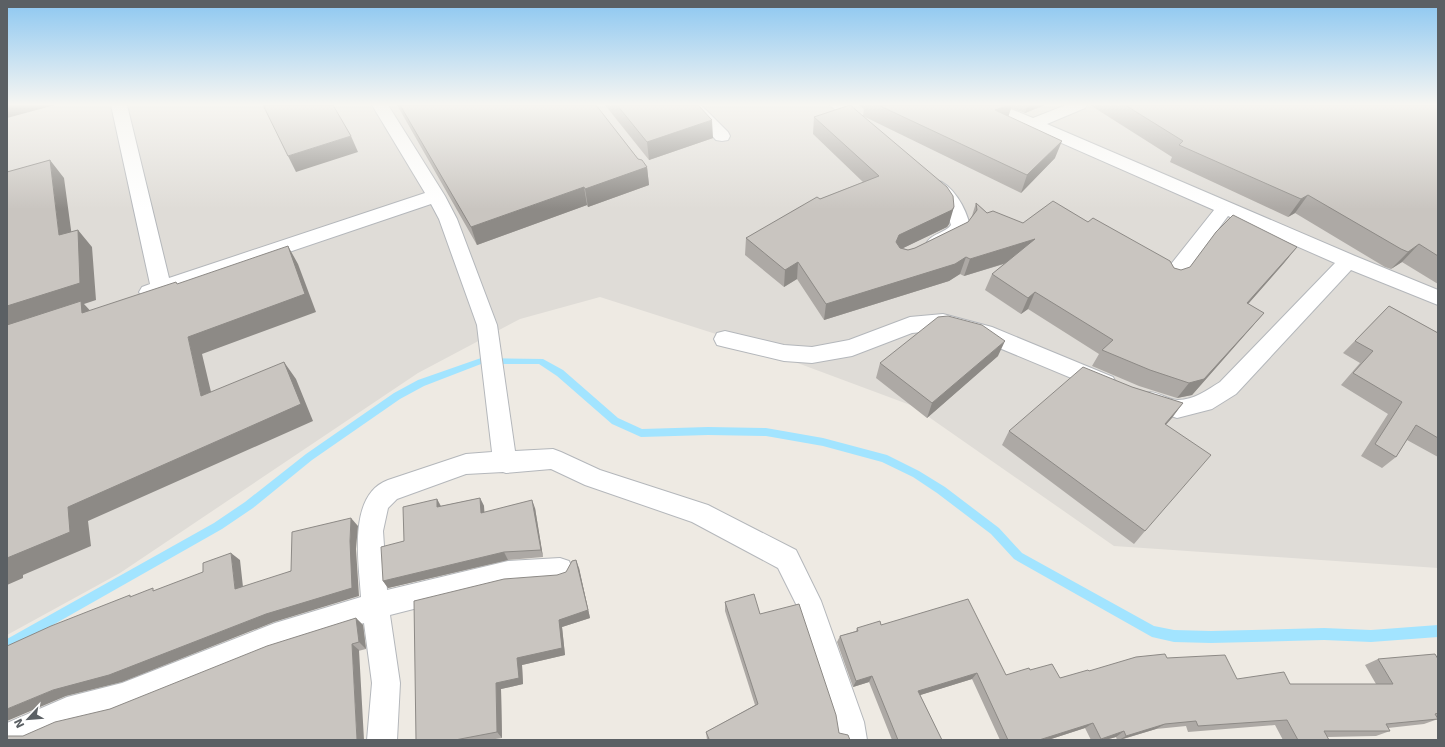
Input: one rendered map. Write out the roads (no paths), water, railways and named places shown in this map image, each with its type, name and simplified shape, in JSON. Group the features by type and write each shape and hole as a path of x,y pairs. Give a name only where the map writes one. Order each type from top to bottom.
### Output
{"street":[{"path":"129,140 161,288"},
{"path":"401,140 436,196 448,219 488,325 504,453"},
{"path":"1066,140 1438,298"},
{"path":"920,174 949,199 958,213 961,226 955,233 923,249"},
{"path":"132,297 436,196"},
{"path":"1171,278 1225,208"},
{"path":"725,339 784,353 812,355 852,348 910,326 943,322 985,333 1127,392 1177,409 1204,404 1228,388 1348,261"},
{"path":"382,740 386,683 375,606 370,531 377,503 388,491 466,464 504,453 553,459 594,478 699,513 787,559 808,601 849,722 852,740"},
{"path":"7,738 67,712 122,698 276,637 375,606 508,573 560,570"}],"waterway":[{"path":"7,645 218,526 249,505 309,457 397,396 421,383 481,361 540,361 560,373 615,421 641,433 708,431 766,432 823,442 884,458 916,474 941,490 995,531 1018,556 1152,631 1174,636 1211,637 1324,634 1371,636 1438,631"}]}
